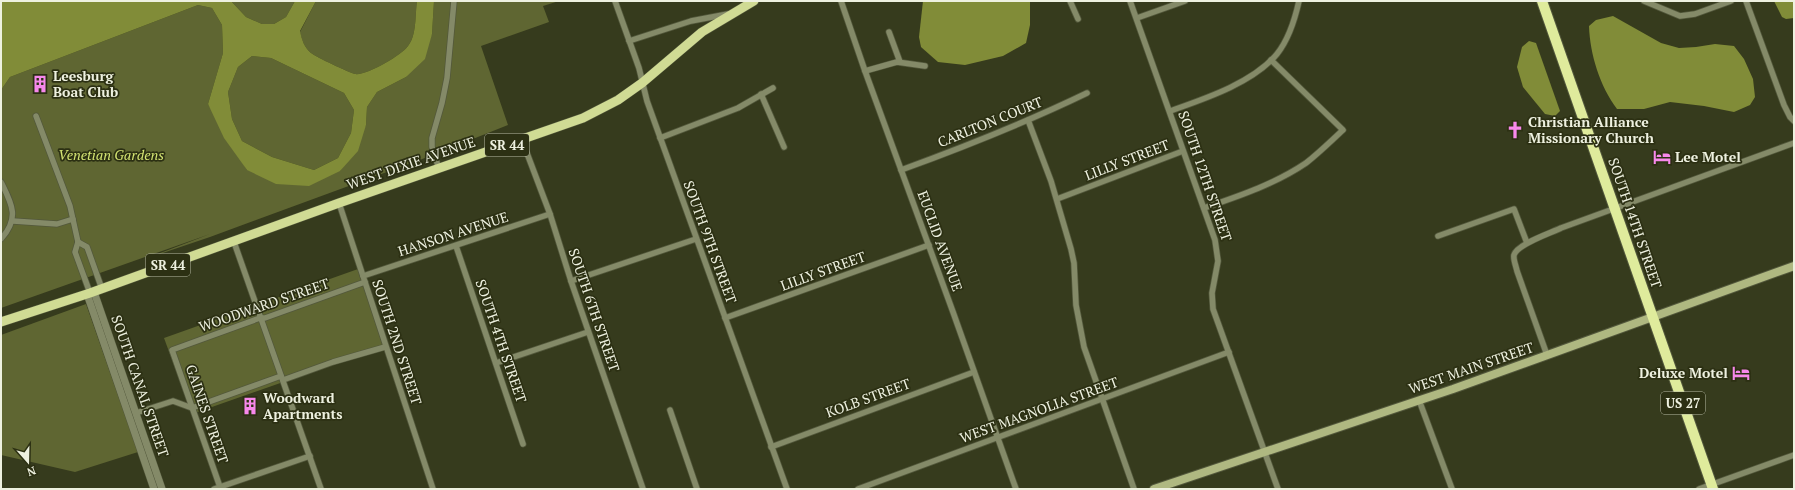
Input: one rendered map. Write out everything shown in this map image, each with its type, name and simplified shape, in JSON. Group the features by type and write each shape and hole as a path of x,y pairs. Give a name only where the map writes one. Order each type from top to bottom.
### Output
{"highway":[{"name":"SOUTH 14TH STREET","path":"1543,1 1653,318"},
{"name":"US 27","path":"1653,318 1712,487"}],"main road":[{"name":"WEST DIXIE AVENUE","path":"234,242 339,203 590,115 618,100 642,84 690,42 732,13 754,1"},
{"name":"SR 44","path":"1,322 93,292 234,242"},
{"name":"WEST MAIN STREET","path":"1154,489 1419,400 1653,318 1794,266"}],"street":[{"path":"439,169 432,147 432,138 442,103 447,78 454,1"},
{"name":"SOUTH 9TH STREET","path":"615,1 630,41 642,84 660,138 786,489"},
{"name":"EUCLID AVENUE","path":"841,1 864,71 929,245 1016,489"},
{"path":"1070,1 1078,19"},
{"name":"SOUTH 12TH STREET","path":"1130,1 1204,208 1217,251 1213,305 1278,489"},
{"path":"1137,18 1185,1"},
{"path":"1170,111 1219,93 1236,84 1271,60 1285,41 1293,24 1299,1"},
{"path":"1644,1 1680,16 1695,14 1731,1"},
{"path":"1746,1 1784,105 1794,121"},
{"path":"630,41 692,21 732,13"},
{"path":"889,32 900,62"},
{"path":"1204,208 1267,185 1292,171 1318,153 1344,130 1271,60"},
{"path":"864,71 883,65 900,62 925,66"},
{"path":"660,138 738,108 773,88"},
{"name":"CARLTON COURT","path":"901,170 1028,120 1087,93"},
{"path":"761,94 784,147"},
{"path":"36,116 70,206 78,242 75,252 93,292 154,489"},
{"path":"1028,120 1057,199 1074,263 1076,305 1082,340 1134,489"},
{"name":"SOUTH 6TH STREET","path":"522,140 550,214 588,332 643,489"},
{"path":"1547,355 1517,271 1515,254 1527,243 1561,228 1794,143"},
{"name":"LILLY STREET","path":"1057,199 1183,151"},
{"path":"1,182 10,201 13,221 1,239"},
{"name":"SOUTH 2ND STREET","path":"339,203 385,347 433,489"},
{"path":"1438,236 1514,210 1527,243"},
{"name":"HANSON AVENUE","path":"363,276 550,214"},
{"path":"13,221 57,224 73,219"},
{"path":"571,281 696,239"},
{"path":"78,242 87,247 93,292"},
{"path":"234,242 321,489"},
{"name":"LILLY STREET","path":"725,318 929,245"},
{"name":"SOUTH 4TH STREET","path":"456,246 523,444"},
{"name":"WOODWARD STREET","path":"172,350 260,318 298,307 365,282"},
{"name":"SOUTH CANAL STREET","path":"93,292 162,489"},
{"path":"496,363 588,332"},
{"path":"136,413 173,401 192,408 282,378 385,347"},
{"name":"GAINES STREET","path":"172,350 220,487"},
{"name":"WEST MAGNOLIA STREET","path":"858,489 1229,352"},
{"name":"KOLB STREET","path":"771,447 974,372"},
{"path":"1419,400 1452,489"},
{"path":"670,410 697,489"},
{"path":"1699,489 1712,487 1794,455"},
{"path":"214,489 310,456"}],"green space":[{"path":"231,1 295,1 286,17 274,24 262,24 246,17"},
{"path":"316,1 417,1 413,36 408,46 399,54 367,72 355,74 314,55 309,51 304,43 300,32"},
{"name":"Venetian Gardens","path":"434,1 559,1 543,6 549,22 481,46 508,125 425,158 210,237 142,260 210,234 1,308 1,90 10,77 198,5 212,8 222,25 223,53 208,104 247,170 340,171 366,125 367,107 377,92 406,77 432,34"},
{"path":"252,56 271,58 344,93 354,110 351,133 338,158 314,170 272,157 242,141 232,119 228,92 238,67"},
{"path":"358,269 386,346 192,414 164,338"},
{"path":"86,304 138,452 75,472 1,455 1,335"}],"shaded area":[{"path":"1,1 231,1 246,17 262,24 274,24 286,17 295,1 316,1 300,31 305,46 314,55 355,74 360,74 375,68 404,50 408,46 413,36 417,1 434,1 432,34 425,59 406,77 377,92 367,107 366,125 358,151 340,171 309,186 276,184 247,170 224,138 208,104 223,53 222,25 212,8 198,5 10,77 1,90","holes":["252,56 271,58 344,93 354,110 351,133 338,158 314,170 272,157 242,141 232,119 228,92 238,67"]},
{"path":"923,1 1030,1 1030,25 1026,43 1003,56 965,65 938,62 921,47 919,37"},
{"path":"1774,1 1794,1 1794,18 1786,19 1782,17"},
{"path":"1613,16 1661,43 1679,48 1715,44 1734,46 1744,59 1753,79 1755,97 1750,105 1734,112 1704,106 1670,102 1644,109 1617,109 1611,100 1597,70 1591,48 1589,26 1596,20"},
{"path":"1529,41 1536,43 1560,111 1555,116 1545,114 1523,87 1517,67 1522,47"}],"place":[{"name":"Leesburg Boat Club","path":"40,84"},
{"name":"Christian Alliance Missionary Church","path":"1515,130"},
{"name":"Lee Motel","path":"1662,157"},
{"name":"Deluxe Motel","path":"1741,373"},
{"name":"Woodward Apartments","path":"250,406"}]}
